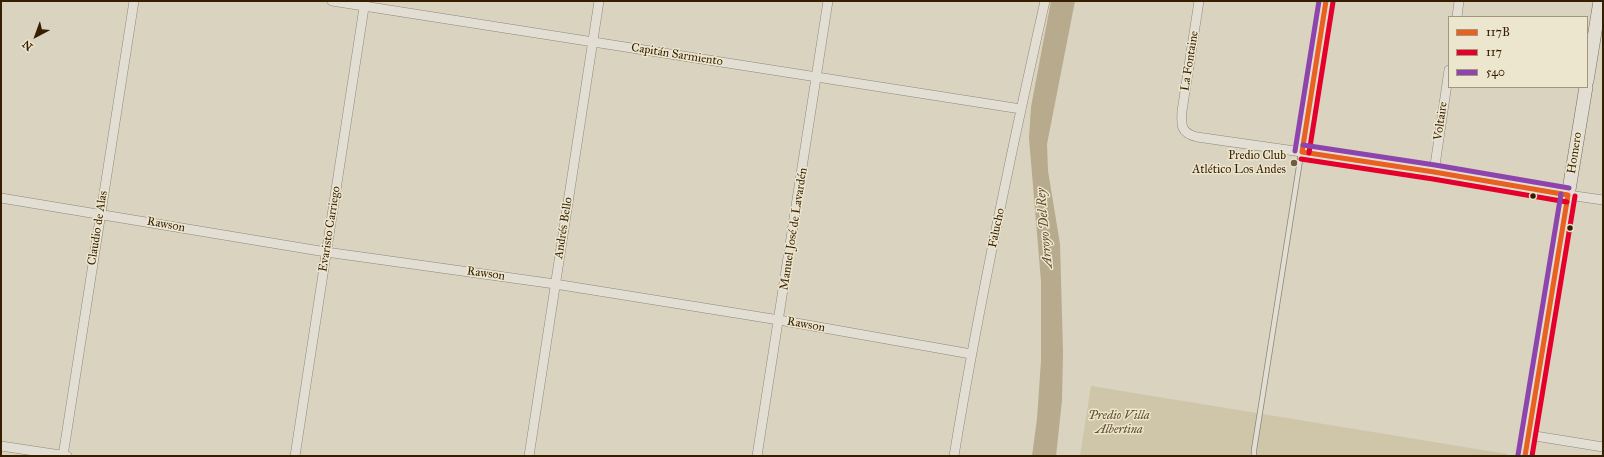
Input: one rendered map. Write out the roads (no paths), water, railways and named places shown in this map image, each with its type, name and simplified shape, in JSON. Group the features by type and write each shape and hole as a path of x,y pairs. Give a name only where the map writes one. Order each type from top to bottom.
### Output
{"main road":[{"path":"1326,1 1302,152 1434,172 1568,195"},
{"path":"1588,75 1600,1"},
{"name":"Homero","path":"1525,456 1586,88"}],"street":[{"name":"Claudio de Alas","path":"64,456 100,214 134,1"},
{"name":"Capitán Sarmiento","path":"332,1 364,3 1021,110"},
{"name":"Andrés Bello","path":"529,456 599,1"},
{"name":"Manuel José de Lavardén","path":"757,456 780,320 828,1"},
{"name":"Falucho","path":"954,456 971,354 1045,1"},
{"name":"La Fontaine","path":"1199,1 1181,122 1184,130 1189,135 1302,152"},
{"path":"1457,16 1459,1"},
{"name":"Evaristo Carriego","path":"295,456 364,3"},
{"name":"Voltaire","path":"1434,172 1448,77"},
{"path":"1568,195 1603,200"},
{"name":"Rawson","path":"1,198 326,252 555,284 780,320 971,354"},
{"path":"1529,435 1603,447"},
{"path":"1,446 64,456"}],"lane":[{"path":"1254,456 1302,152"}],"water":[{"name":"Arroyo Del Rey","path":"1051,1 1075,1 1047,144 1048,171 1060,244 1063,352 1062,400 1056,456 1032,456 1037,419 1041,361 1041,281 1029,138 1031,107"}],"place":[{"name":"Predio Club Atlético Los Andes","path":"1294,163"}],"park label":[{"name":"Predio Villa Albertina","path":"1119,423"}]}
